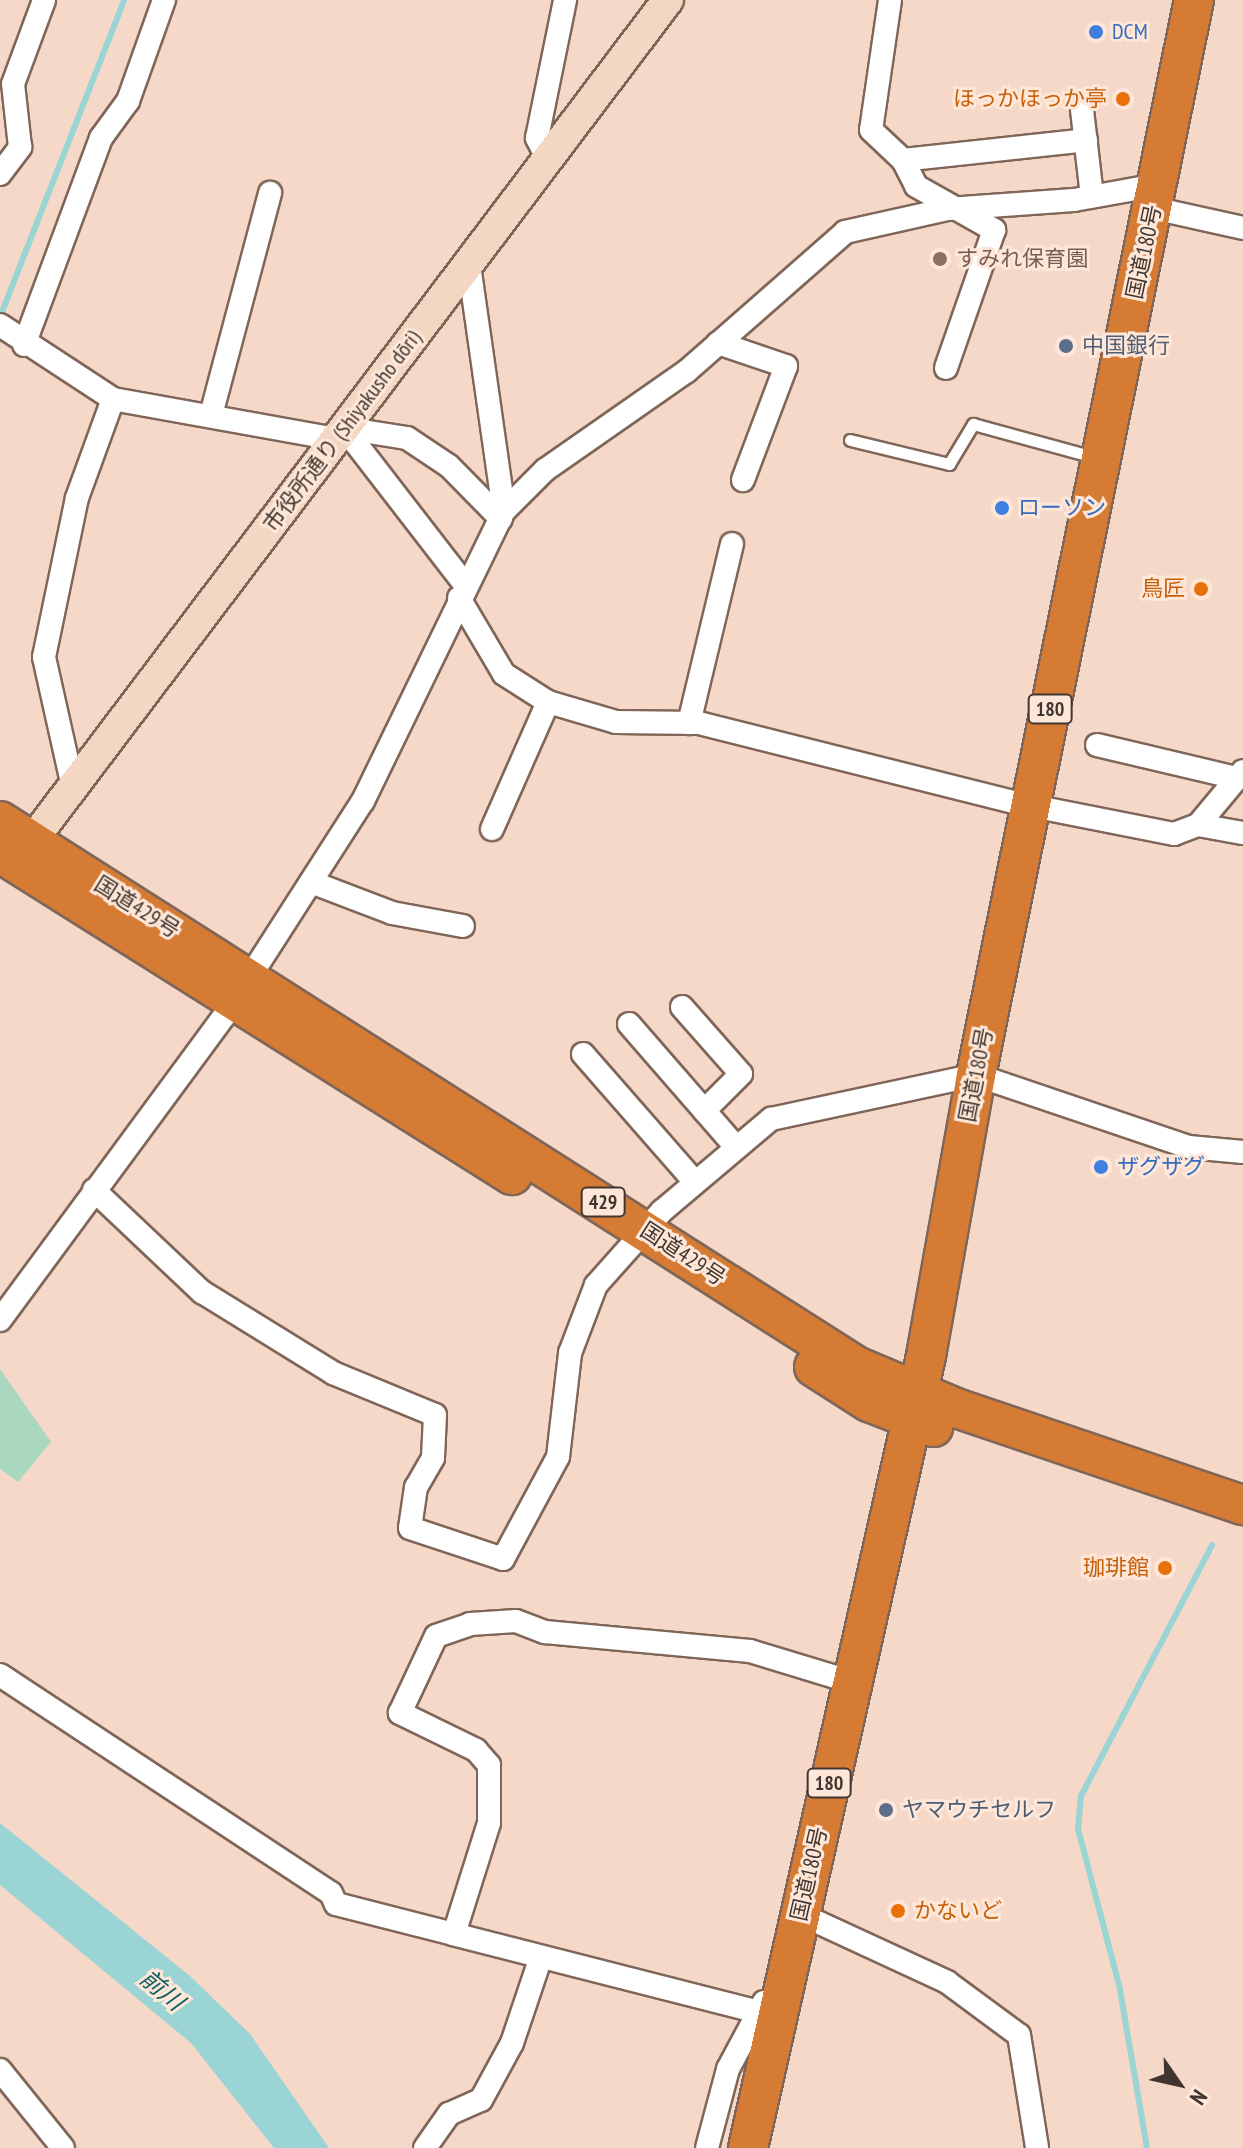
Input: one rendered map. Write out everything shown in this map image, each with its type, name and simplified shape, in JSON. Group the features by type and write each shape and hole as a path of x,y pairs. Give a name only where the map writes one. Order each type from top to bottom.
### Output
{"highway":[{"name":"国道180号","path":"748,2148 769,2002 800,1914 915,1406 976,1075 1194,0"},
{"name":"国道429号","path":"0,821 16,852 636,1238 869,1402 915,1406 1243,1505"},
{"name":"国道429号","path":"915,1406 1243,1532"}],"street":[{"path":"0,174 20,147 8,103 44,0"},
{"path":"24,345 101,138 128,101 164,0"},
{"path":"548,159 537,138 565,0"},
{"name":"市役所通り (Shiyakusho dōri)","path":"16,852 73,787 668,0"},
{"path":"890,0 871,130 903,160 916,186 994,230 946,368"},
{"path":"1082,110 1092,196"},
{"path":"903,160 1086,140"},
{"path":"211,415 270,193"},
{"path":"0,1320 242,990 369,790 502,515 545,470 718,343 845,232 956,208 1092,196 1155,196 1243,228"},
{"path":"469,265 502,515"},
{"path":"1,326 24,345 113,399 340,433 407,438 449,466 502,515"},
{"path":"718,343 786,366 743,480"},
{"path":"73,787 44,657 77,498 113,399"},
{"path":"340,433 463,592 504,674 548,702 642,726 689,723 1030,806 1174,834 1198,825 1240,774 1097,745"},
{"path":"689,723 732,544"},
{"path":"492,829 548,702"},
{"path":"1198,825 1243,833"},
{"path":"311,882 392,913 463,926"},
{"path":"682,1007 741,1074 704,1111"},
{"path":"629,1024 735,1146"},
{"path":"583,1054 694,1181"},
{"path":"94,1190 202,1292 333,1373 435,1415 433,1458 416,1487 410,1528 503,1559 558,1457 578,1320 636,1238 694,1181 771,1119 976,1075 1189,1147 1243,1152"},
{"path":"454,1934 494,1788 476,1750 400,1713 436,1636 470,1624 516,1621 545,1632 750,1651 852,1682"},
{"path":"0,1675 331,1893 336,1904 540,1960 769,2002 728,2069 707,2148"},
{"path":"800,1914 947,1982 1019,2035 1037,2148"},
{"path":"425,2148 449,2114 481,2100 512,2043 540,1960"},
{"path":"0,2070 63,2148"}],"lane":[{"path":"850,440 949,464 973,424 1101,459"}],"green space":[{"path":"0,1369 51,1442 18,1482 0,1469"}],"water":[{"name":"前川","path":"0,1823 190,1976 250,2034 329,2148 274,2148 191,2043 0,1885"}],"waterway":[{"path":"0,317 124,0"},
{"path":"1147,2148 1119,1985 1078,1829 1081,1796 1212,1545"}],"place":[{"name":"DCM","path":"1096,32"},
{"name":"ほっかほっか亭","path":"1123,99"},
{"name":"すみれ保育園","path":"940,259"},
{"name":"中国銀行","path":"1066,346"},
{"name":"ローソン","path":"1002,508"},
{"name":"鳥匠","path":"1201,589"},
{"name":"ザグザグ","path":"1101,1167"},
{"name":"珈琲館","path":"1165,1568"},
{"name":"ヤマウチセルフ","path":"886,1810"},
{"name":"かないど","path":"898,1911"}]}
